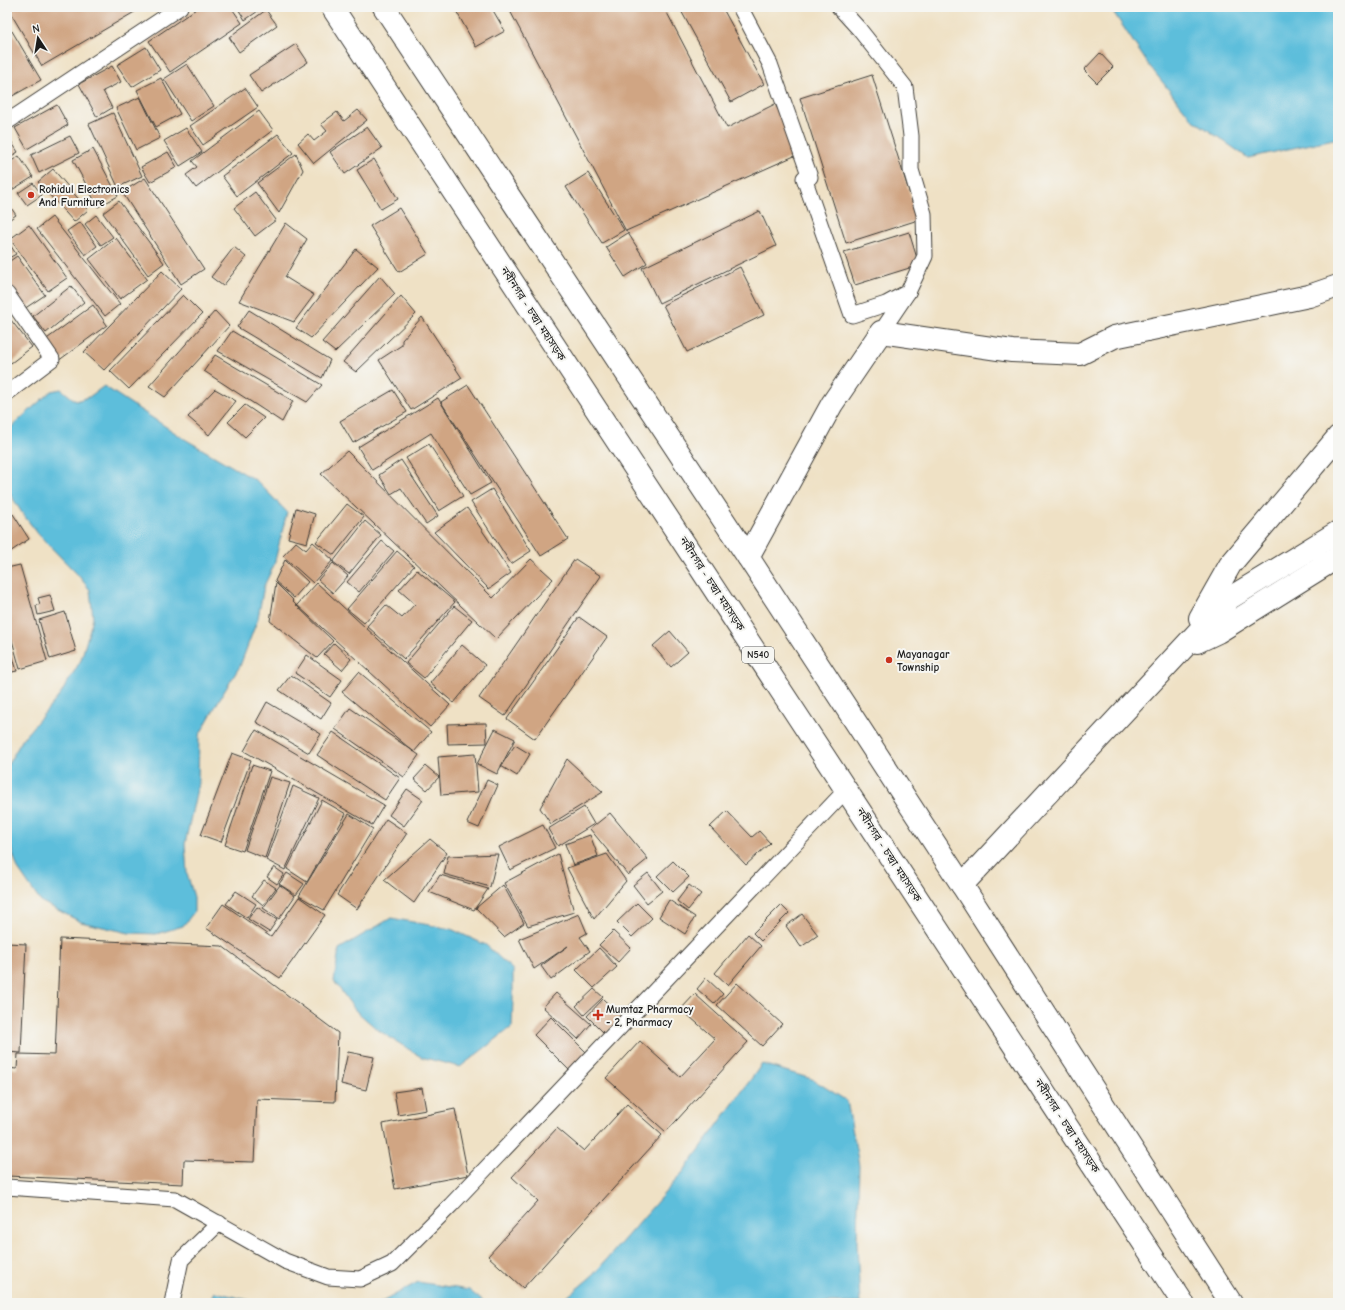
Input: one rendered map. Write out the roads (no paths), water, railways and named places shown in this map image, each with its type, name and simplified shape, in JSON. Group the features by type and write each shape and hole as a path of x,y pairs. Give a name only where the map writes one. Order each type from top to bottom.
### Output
{"main road":[{"name":"নবীনগর - চন্দ্রা মহাসড়ক","path":"332,7 1183,1303"},
{"path":"384,7 748,557 962,884 1231,1303"},
{"path":"748,557 832,404 881,332 1012,351 1080,354 1114,337 1309,296 1338,286"},
{"path":"1183,649 1230,565 1338,437"},
{"path":"962,884 1230,598 1338,532"},
{"path":"1183,649 1218,632 1338,557"}],"lane":[{"path":"7,122 180,7"},
{"path":"740,7 770,64 810,177 804,178 852,315 886,304 908,292"},
{"path":"839,7 859,29 905,87 911,136 911,170 924,214 924,256 908,292 881,332"},
{"path":"7,294 52,359 7,392"},
{"path":"7,1187 176,1199 285,1261 328,1277 360,1279 392,1264 451,1205 846,790"},
{"path":"172,1303 181,1260 219,1223"}],"water":[{"path":"1110,7 1338,7 1338,138 1248,158 1192,119 1148,64"},
{"path":"104,386 183,438 257,481 287,512 274,565 264,586 258,618 240,666 199,736 198,784 185,844 187,873 194,897 194,912 183,926 156,934 129,933 81,922 40,901 18,869 7,836 7,766 24,737 60,695 81,660 93,618 90,590 78,575 39,535 22,513 7,489 7,432 51,391 61,389 76,401 89,397"},
{"path":"391,918 451,929 486,945 513,970 512,1027 460,1067 421,1057 378,1030 355,1010 334,981 339,949"},
{"path":"762,1064 812,1079 847,1101 859,1165 857,1243 860,1303 560,1303 593,1275 683,1172"},
{"path":"418,1282 469,1290 485,1303 380,1303"},
{"path":"215,1292 261,1303 209,1303"}],"place":[{"name":"Rohidul Electronics And Furniture","path":"31,195"},
{"name":"Mayanagar Township","path":"889,660"},
{"name":"Mumtaz Pharmacy - 2, Pharmacy","path":"598,1015"}]}
